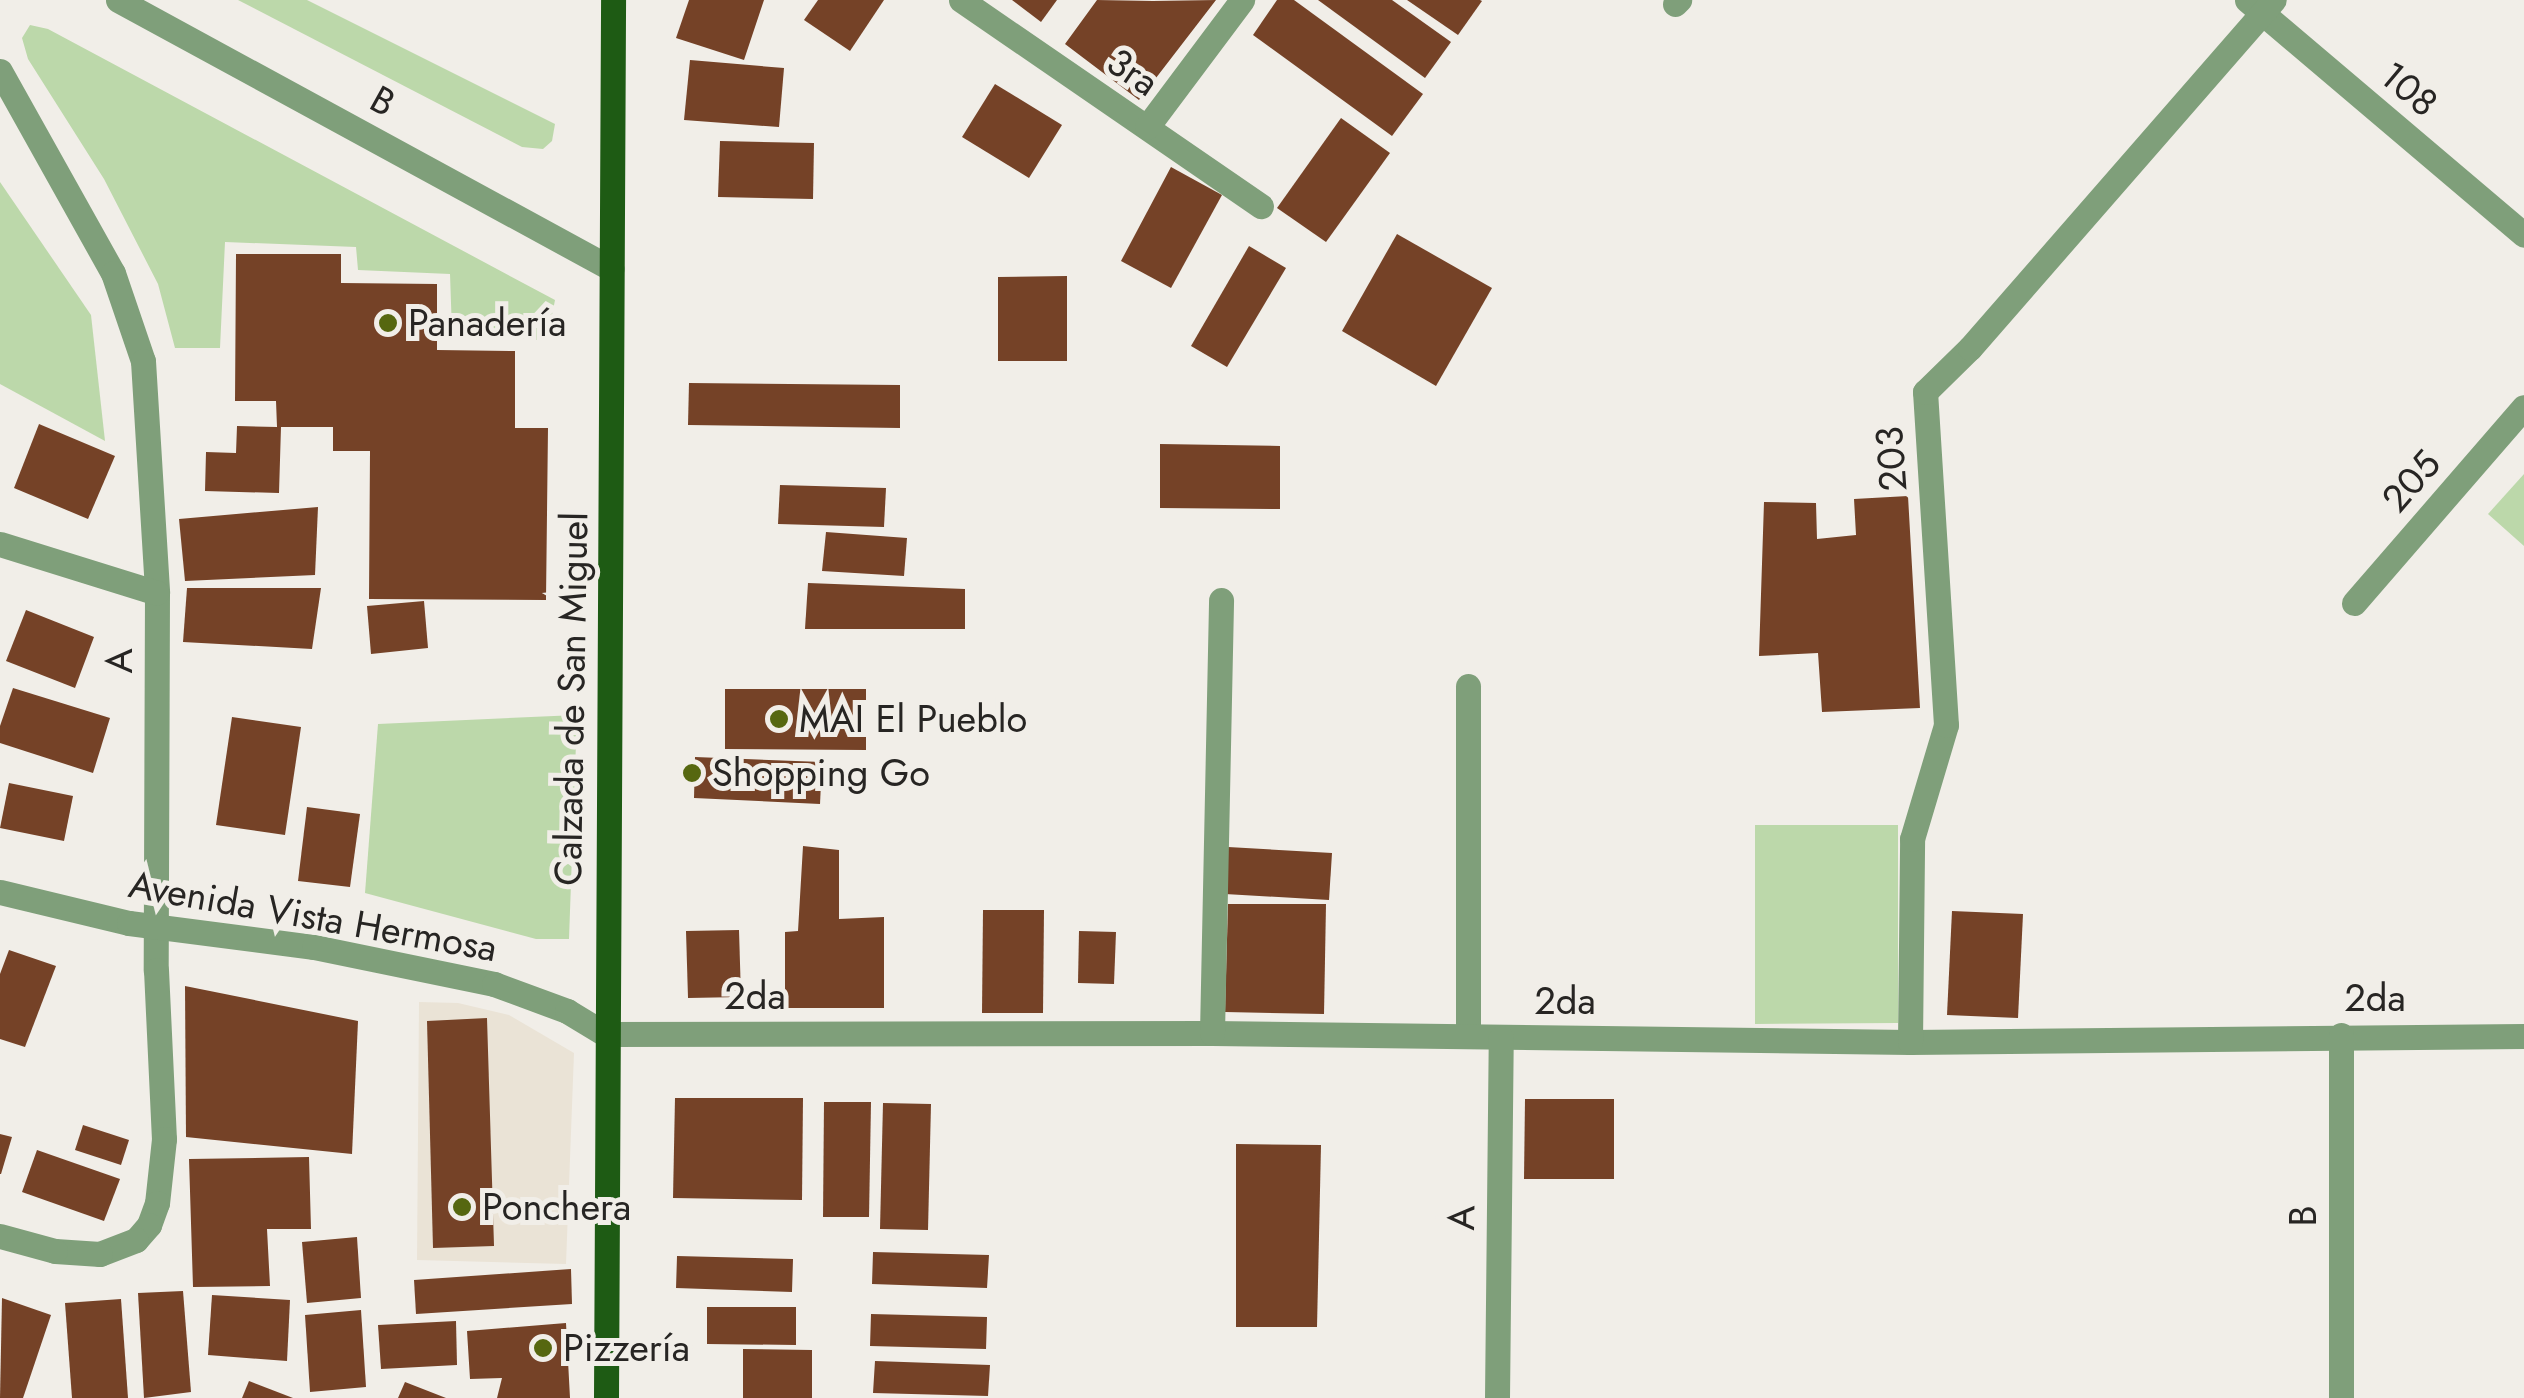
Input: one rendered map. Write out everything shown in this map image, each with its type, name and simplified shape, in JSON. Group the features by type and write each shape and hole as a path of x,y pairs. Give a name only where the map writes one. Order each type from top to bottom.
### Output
{"main road":[{"name":"Calzada de San Miguel","path":"606,1398 613,0"}],"street":[{"name":"B","path":"118,0 612,269"},
{"name":"3ra","path":"962,0 1262,206"},
{"path":"1147,128 1242,0"},
{"name":"108","path":"2261,4 2524,234"},
{"name":"203","path":"1910,1042 1912,838 1946,725 1925,392 1970,348 2261,4"},
{"name":"A","path":"0,71 113,274 135,326 148,400 157,593 156,927 164,1139 157,1203 149,1225 136,1240 100,1254 55,1250 0,1236"},
{"name":"205","path":"2354,604 2524,407"},
{"path":"0,544 157,593"},
{"path":"1212,1033 1221,600"},
{"path":"1468,686 1468,1036"},
{"name":"Avenida Vista Hermosa","path":"0,892 39,904 156,927 314,947 494,984 567,1011 605,1034"},
{"name":"2da","path":"605,1034 1212,1033 1910,1042 2341,1034 2524,1036"},
{"name":"B","path":"2341,1034 2341,1398"},
{"name":"A","path":"1497,1398 1501,1038"}],"shaded area":[{"path":"419,1002 458,1003 509,1015 574,1053 566,1264 417,1260"}],"green space":[{"path":"238,0 307,0 555,124 552,141 543,149 522,147"},
{"path":"30,25 48,29 555,300 547,341 452,332 450,274 358,270 356,247 225,242 220,348 175,348 158,284 104,179 28,59 22,38"},
{"path":"0,182 91,315 105,441 0,384"},
{"path":"2524,474 2524,546 2488,514"},
{"path":"577,715 569,939 536,939 365,893 378,724"},
{"path":"1755,825 1898,825 1898,1023 1755,1024"}],"building":[{"path":"689,0 764,0 744,60 676,38"},
{"path":"818,0 884,0 850,51 804,20"},
{"path":"1012,0 1057,0 1041,22"},
{"path":"1097,0 1216,0 1139,100 1065,44"},
{"path":"1277,0 1294,0 1423,94 1392,136 1253,35"},
{"path":"1318,0 1392,0 1451,42 1425,78"},
{"path":"1407,0 1480,0 1482,1 1458,35"},
{"path":"690,60 784,68 779,127 684,120"},
{"path":"995,84 1062,125 1029,178 962,137"},
{"path":"1341,118 1390,153 1326,242 1277,208"},
{"path":"720,141 814,143 813,199 718,197"},
{"path":"1171,167 1222,195 1171,288 1121,261"},
{"path":"1397,234 1492,288 1436,386 1342,331"},
{"path":"1249,246 1286,268 1227,367 1191,346"},
{"path":"236,254 341,254 341,283 437,284 437,350 515,351 515,428 548,428 546,600 369,599 370,451 333,451 333,427 281,427 279,493 205,491 206,452 236,453 237,426 277,427 276,401 235,401"},
{"path":"1067,276 1067,361 998,361 998,277"},
{"path":"689,383 900,385 900,428 688,425"},
{"path":"39,424 115,456 88,519 14,488"},
{"path":"1160,444 1280,446 1280,509 1160,508"},
{"path":"780,485 886,488 884,527 778,524"},
{"path":"1908,496 1920,708 1822,712 1818,653 1759,656 1764,502 1816,503 1817,539 1856,535 1854,499"},
{"path":"318,507 315,575 185,581 179,519"},
{"path":"826,532 907,538 904,576 822,571"},
{"path":"808,583 965,589 965,629 805,629"},
{"path":"187,588 321,588 312,649 183,642"},
{"path":"424,601 428,648 371,654 367,606"},
{"path":"26,610 94,637 75,688 6,661"},
{"path":"13,688 110,718 93,773 0,743 0,726"},
{"path":"725,689 866,689 866,750 725,749"},
{"path":"232,717 301,727 285,835 216,825"},
{"path":"695,757 822,762 820,804 694,798"},
{"path":"9,783 73,796 64,841 0,828"},
{"path":"307,807 360,814 350,887 298,881"},
{"path":"803,846 839,850 839,919 884,917 884,1008 785,1008 785,932 798,931"},
{"path":"1228,847 1332,853 1329,900 1225,894"},
{"path":"1228,904 1326,904 1324,1014 1225,1012"},
{"path":"983,910 1044,910 1043,1013 982,1013"},
{"path":"1952,911 2023,914 2018,1018 1947,1015"},
{"path":"739,930 741,997 688,998 686,931"},
{"path":"1079,931 1116,932 1114,984 1078,983"},
{"path":"9,950 56,966 25,1047 0,1039 0,974"},
{"path":"185,986 358,1021 352,1154 186,1137"},
{"path":"487,1018 494,1246 433,1248 427,1021"},
{"path":"675,1098 803,1098 802,1200 673,1198"},
{"path":"1525,1099 1614,1099 1614,1179 1524,1179"},
{"path":"824,1102 871,1102 869,1217 823,1217"},
{"path":"883,1103 931,1104 928,1230 880,1229"},
{"path":"83,1125 129,1140 121,1165 75,1150"},
{"path":"0,1134 12,1137 1,1174 0,1174"},
{"path":"1236,1144 1321,1145 1317,1327 1236,1327"},
{"path":"37,1150 120,1179 104,1221 22,1192"},
{"path":"309,1157 311,1229 267,1229 270,1286 193,1287 189,1159"},
{"path":"357,1237 361,1298 307,1303 302,1242"},
{"path":"873,1252 989,1255 987,1288 872,1284"},
{"path":"677,1256 793,1259 792,1292 676,1288"},
{"path":"571,1269 572,1304 416,1314 414,1280"},
{"path":"183,1291 191,1392 144,1398 138,1293"},
{"path":"212,1295 290,1300 287,1361 208,1355"},
{"path":"2,1298 51,1315 23,1398 0,1398"},
{"path":"121,1299 128,1398 72,1398 65,1303"},
{"path":"707,1307 796,1307 796,1345 707,1344"},
{"path":"361,1310 366,1387 310,1392 305,1315"},
{"path":"871,1314 987,1317 986,1349 870,1346"},
{"path":"456,1321 457,1365 381,1369 378,1325"},
{"path":"566,1323 570,1398 497,1398 502,1378 470,1379 467,1331"},
{"path":"743,1349 812,1350 812,1398 743,1398"},
{"path":"875,1361 990,1365 988,1396 873,1393"},
{"path":"249,1381 293,1398 242,1398"},
{"path":"405,1382 446,1398 398,1398"}],"place":[{"name":"Panadería","path":"388,323"},
{"name":"MAI El Pueblo","path":"779,719"},
{"name":"Shopping Go","path":"692,773"},
{"name":"Ponchera","path":"462,1207"},
{"name":"Pizzería","path":"543,1348"}]}
